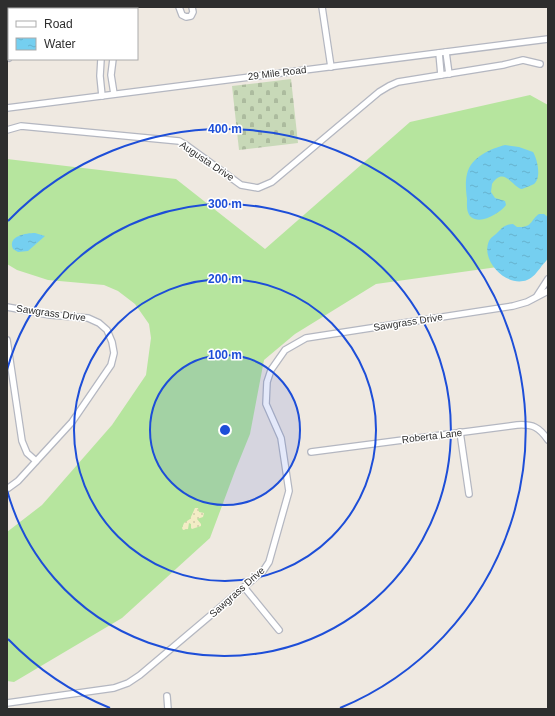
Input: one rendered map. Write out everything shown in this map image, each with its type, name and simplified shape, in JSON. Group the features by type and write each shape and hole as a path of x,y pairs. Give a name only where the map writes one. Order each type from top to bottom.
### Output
{"street":[{"path":"179,7 182,15 186,17 191,16 193,12 192,7"},
{"path":"322,7 330,66"},
{"name":"29 Mile Road","path":"7,108 548,39"},
{"path":"446,52 449,74"},
{"path":"439,53 441,75"},
{"path":"101,60 100,76 102,96"},
{"path":"113,60 111,75 114,94"},
{"name":"Augusta Drive","path":"7,130 22,126 178,141 186,145 241,185 258,188 272,182 379,92 398,82 523,60 540,64"},
{"path":"537,296 548,279"},
{"name":"Sawgrass Drive","path":"7,703 114,688 128,683 140,675 263,571 269,562 289,491 281,438 266,404 267,382 270,370 285,350 306,338 513,306 527,302 548,291"},
{"name":"Sawgrass Drive","path":"7,307 50,315 88,318 99,323 107,330 112,342 114,353 111,365 72,422 18,481 7,489"},
{"path":"7,340 22,441 27,453 36,460"},
{"name":"Roberta Lane","path":"311,452 460,432 528,425 543,433 548,440"},
{"path":"460,432 469,494"},
{"path":"244,587 279,630"},
{"path":"167,696 168,709"}],"green space":[{"path":"291,79 298,143 239,150 232,86"},
{"path":"530,95 548,105 548,260 376,284 295,334 264,360 250,434 210,538 122,618 14,682 7,681 7,532 42,505 112,425 146,375 151,338 149,324 135,304 118,291 104,285 48,280 17,270 7,264 7,159 176,179 265,249 410,122"}],"sand":[{"path":"195,508 198,508 199,512 204,513 203,517 197,519 201,526 192,529 191,524 189,523 188,529 183,530 182,528 184,523 190,519"}],"water":[{"path":"505,145 519,147 533,152 538,168 538,177 533,185 522,189 504,177 496,179 492,184 491,192 495,198 505,201 506,205 490,217 480,220 475,219 469,215 467,208 466,180 469,168 477,158 487,151"},
{"path":"539,214 544,214 548,217 549,249 547,260 531,278 519,281 511,280 497,271 488,257 487,249 489,241 502,228 510,224 517,227 529,225"},
{"path":"35,233 45,236 28,251 18,252 13,249 12,245 15,238 18,236"}]}
